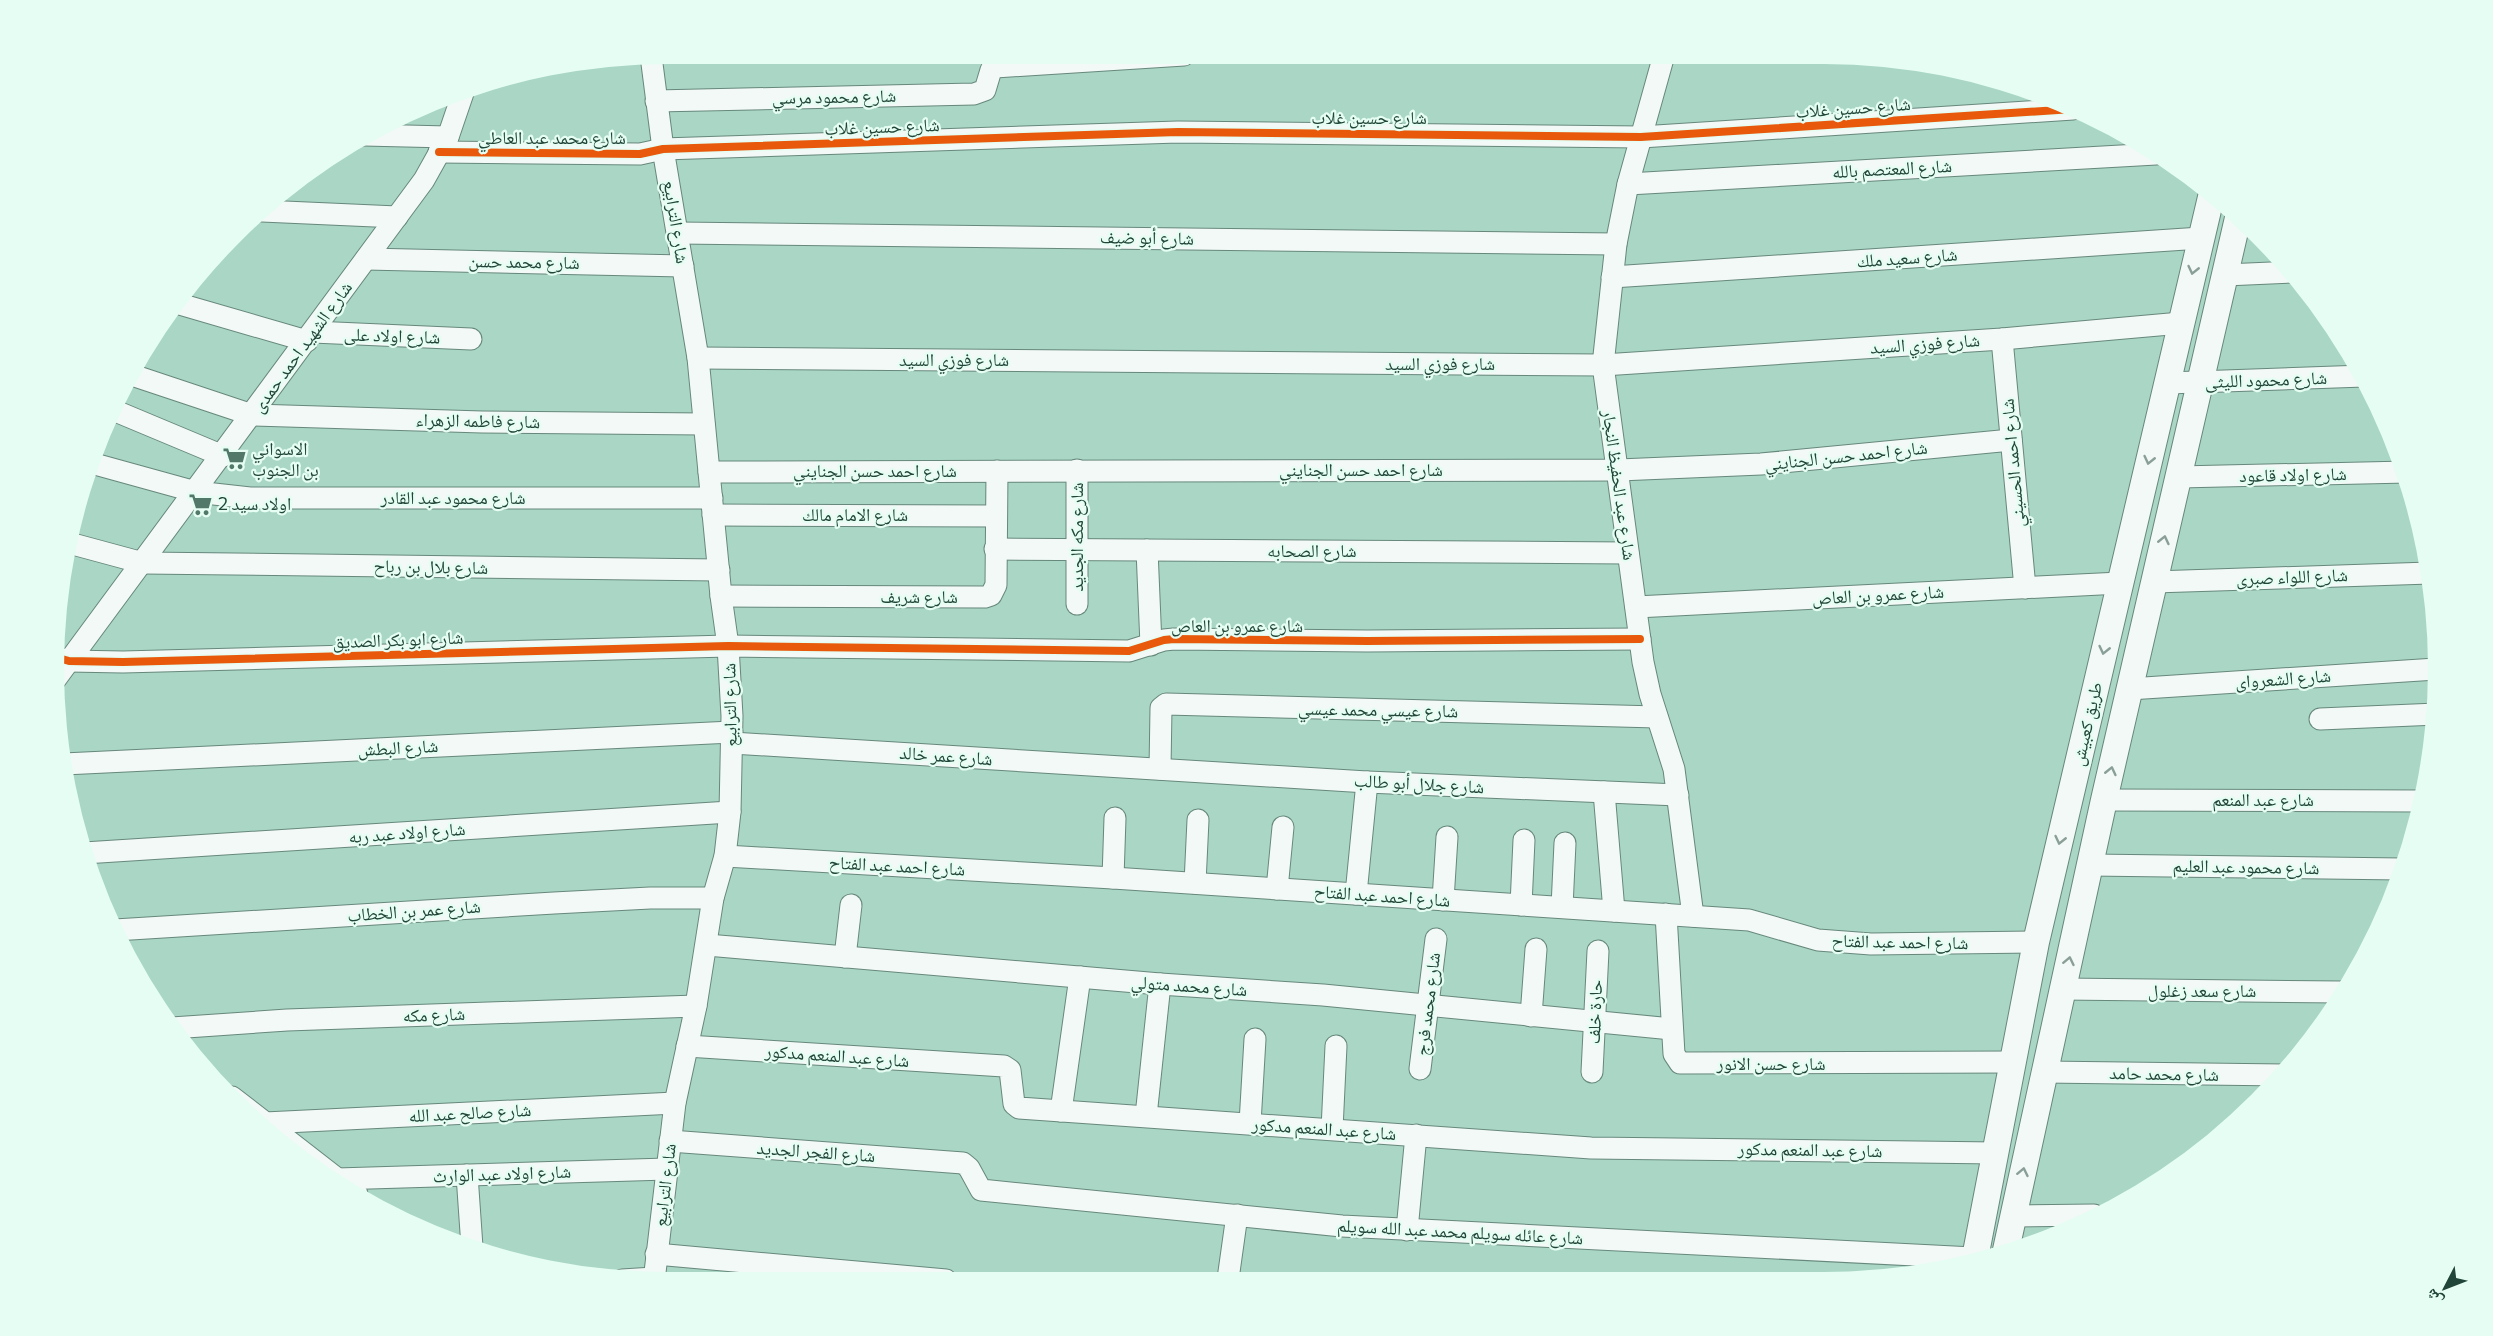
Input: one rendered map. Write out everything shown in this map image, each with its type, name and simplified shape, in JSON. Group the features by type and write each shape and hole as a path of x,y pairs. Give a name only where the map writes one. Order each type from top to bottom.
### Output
{"street":[{"name":"شارع محمود مرسي","path":"656,101 974,94 985,90 991,70 995,67 1042,64"},
{"name":"شارع عبد الحفيظ النجار","path":"1661,64 1628,183 1616,244 1603,365 1619,470 1640,639 1650,694 1674,769 1693,916"},
{"name":"شارع الترابيع","path":"648,65 656,101 698,358 728,646 732,737 730,812 725,856 713,898 696,1006 675,1103 655,1271"},
{"name":"شارع الشهيد احمد حمدى","path":"65,656 143,563 424,180 444,144 460,102"},
{"name":"شارع حسين غلاب","path":"663,149 1178,132 1641,137 2056,110"},
{"name":"شارع محمد عبد العاطي","path":"382,137 444,144 640,154 663,149"},
{"name":"شارع المعتصم بالله","path":"1628,183 2142,155"},
{"name":"طريق كعبيش","path":"1975,1252 2036,942 2210,203"},
{"path":"273,211 397,217"},
{"name":"طريق كعبيش","path":"2008,1243 2104,800 2236,226"},
{"name":"شارع أبو ضيف","path":"678,233 1616,244"},
{"name":"شارع سعيد ملك","path":"1612,277 2201,238"},
{"name":"شارع محمد حسن","path":"366,258 683,266"},
{"path":"2225,275 2281,273"},
{"name":"شارع اولاد على","path":"186,305 310,337 471,339"},
{"name":"شارع فوزي السيد","path":"698,358 1603,365 2002,339 2181,323"},
{"name":"شارع احمد الحسيني","path":"2002,339 2025,588"},
{"name":"شارع محمود الليثى","path":"2168,383 2353,376"},
{"name":"شارع فاطمه الزهراء","path":"139,377 252,416 482,422 704,424"},
{"path":"121,413 223,456"},
{"name":"شارع احمد حسن الجنايني","path":"709,472 1619,470 1761,464 2011,440"},
{"path":"100,466 195,492"},
{"name":"شارع مكه الجديد","path":"1077,470 1077,604"},
{"name":"شارع شريف","path":"721,596 985,597 993,593 996,585 997,471"},
{"name":"شارع اولاد قاعود","path":"2179,477 2395,472"},
{"name":"شارع محمود عبد القادر","path":"195,492 279,498 712,506"},
{"name":"شارع الامام مالك","path":"712,506 996,516"},
{"name":"شارع بلال بن رباح","path":"77,545 143,563 719,570"},
{"name":"شارع الصحابه","path":"995,549 1628,553"},
{"path":"1147,550 1151,645"},
{"name":"شارع اللواء صبرى","path":"2154,582 2421,573"},
{"name":"شارع عمرو بن العاص","path":"1636,607 2120,583"},
{"name":"شارع عمرو بن العاص","path":"728,646 1130,651 1174,639 1367,641 1640,639"},
{"name":"شارع ابو بكر الصديق","path":"64,659 218,660 728,646"},
{"name":"شارع الشعرواى","path":"2129,689 2428,670"},
{"name":"شارع عيسي محمد عيسي","path":"1160,769 1161,708 1166,704 1657,717"},
{"path":"2320,719 2426,714"},
{"name":"شارع البطش","path":"73,764 732,737"},
{"name":"شارع عمر خالد","path":"732,737 1160,769"},
{"name":"شارع جلال أبو طالب","path":"1160,769 1367,782 1678,795"},
{"path":"1356,894 1367,782"},
{"path":"1604,792 1614,911"},
{"name":"شارع عبد المنعم","path":"2104,800 2413,801"},
{"name":"شارع اولاد عبد ربه","path":"94,852 730,812"},
{"path":"1113,878 1115,818"},
{"path":"1195,883 1198,820"},
{"path":"1277,889 1283,827"},
{"path":"1443,900 1447,837"},
{"path":"1521,904 1524,840"},
{"path":"1562,907 1565,843"},
{"name":"شارع احمد عبد الفتاح","path":"725,856 1195,883 1749,920 1818,940 1871,944 2036,942"},
{"name":"شارع محمود عبد العليم","path":"2090,865 2394,869"},
{"name":"شارع عمر بن الخطاب","path":"124,929 554,903 650,898 713,898"},
{"path":"846,957 851,905"},
{"name":"شارع حسن الانور","path":"1666,914 1672,1029 1676,1059 1686,1064 2013,1062"},
{"name":"شارع محمد فرج","path":"1420,1069 1437,939"},
{"name":"شارع محمد متولي","path":"706,945 1160,984 1323,995 1672,1029"},
{"path":"1531,1016 1536,949"},
{"name":"حارة خلف","path":"1592,1072 1598,951"},
{"path":"1061,1111 1080,977"},
{"path":"1146,1116 1160,984"},
{"name":"شارع سعد زغلول","path":"2062,989 2334,992"},
{"name":"شارع مكه","path":"183,1027 287,1020 696,1006"},
{"path":"2019,1028 2053,1033"},
{"path":"1250,1124 1255,1039"},
{"name":"شارع عبد المنعم مدكور","path":"687,1046 1004,1066 1010,1070 1016,1106 1061,1111 1591,1148 1996,1153"},
{"path":"1332,1129 1336,1046"},
{"name":"شارع محمد حامد","path":"2044,1072 2271,1075"},
{"name":"شارع صالح عبد الله","path":"271,1123 675,1103"},
{"path":"1407,1230 1416,1136"},
{"name":"شارع الفجر الجديد","path":"670,1141 963,1163"},
{"name":"شارع عائله سويلم محمد عبد الله سويلم","path":"963,1163 969,1168 981,1190 1237,1215 1407,1230 1955,1257"},
{"name":"شارع اولاد عبد الوارث","path":"347,1179 667,1169"},
{"path":"467,1174 471,1238"},
{"path":"1229,1272 1237,1215"},
{"path":"2013,1216 2079,1215"},
{"path":"656,1254 857,1272"}],"cycle path":[{"path":"439,152 640,154 663,149 1178,132 1641,137 2056,110"},
{"path":"64,660 123,662 728,646 1129,651 1174,639 1367,641 1640,639"}],"place":[{"name":"الاسواني بن الجنوب","path":"234,459"},
{"name":"اولاد سيد 2","path":"200,504"}]}
